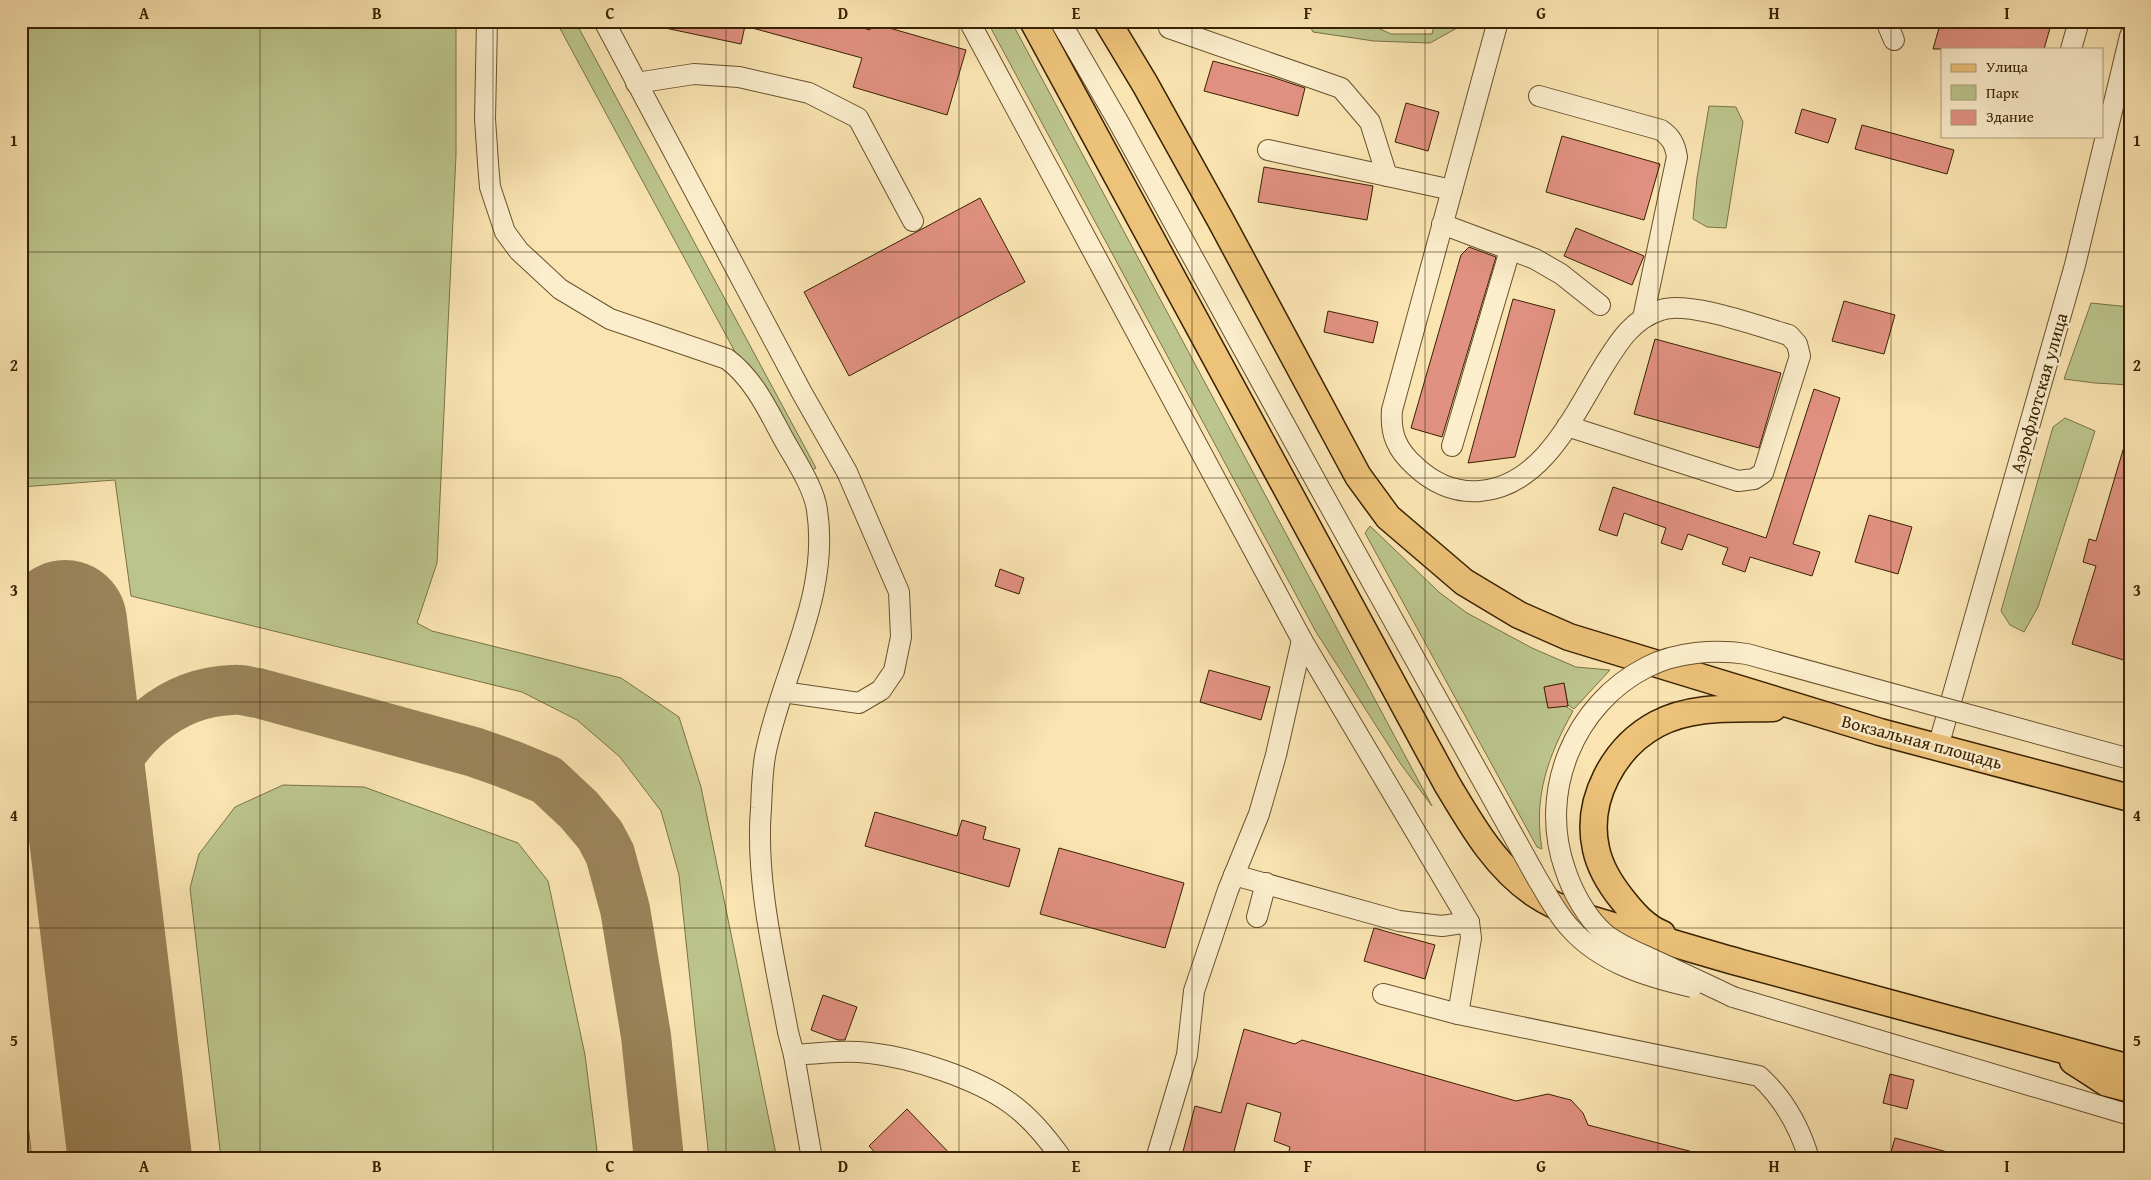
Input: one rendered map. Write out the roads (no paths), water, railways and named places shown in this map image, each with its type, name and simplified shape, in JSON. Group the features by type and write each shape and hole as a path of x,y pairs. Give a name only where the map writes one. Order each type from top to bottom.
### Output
{"main road":[{"path":"1033,21 1447,784 1468,820 1489,850 1510,874 1534,893 1558,908 1584,918 1713,955 2130,1068"},
{"name":"Вокзальная площадь","path":"1107,21 1145,84 1207,195 1358,476 1388,517 1464,582 1536,624 1569,637 1880,732 2130,798"},
{"path":"1713,955 1653,929 1630,910 1611,886 1599,861 1595,841 1596,812 1602,783 1610,768 1628,744 1646,730 1669,718 1696,711 1794,707"},
{"path":"2049,1046 2107,1083 2130,1089"}],"street":[{"path":"487,21 485,120 490,187 505,232 519,251 560,289 610,319 727,359 739,368 774,420 810,490 817,508 820,549 812,605 783,692 766,752 760,811 760,864 788,1032 794,1055 812,1159"},
{"path":"604,21 802,393 847,472 898,592 902,637 894,671 881,690 859,703 783,692"},
{"path":"969,21 1302,640 1469,922 1471,938 1458,1014"},
{"path":"1060,21 1119,123 1538,880 1563,920 1579,938 1596,951 1635,971 1658,979 1733,996 2130,1115"},
{"path":"1498,21 1392,410 1391,425 1401,450 1409,461 1433,481 1462,491 1490,490 1515,480 1528,471 1552,447 1622,336 1643,318 1662,309 1689,308 1789,335 1797,344 1800,356 1763,473 1754,479 1738,481 1567,426"},
{"path":"1886,21 1894,40"},
{"path":"2071,48 2079,21"},
{"path":"1169,28 1341,88 1370,122 1387,176"},
{"name":"Аэрофлотская улица","path":"1938,747 2075,265 2130,36"},
{"path":"636,83 694,74 738,76 809,93 858,118 913,221"},
{"path":"1539,96 1661,130 1670,136 1675,146 1677,156 1643,318"},
{"path":"1268,150 1452,190"},
{"path":"1442,224 1535,259 1561,274 1600,305"},
{"path":"1452,446 1510,250"},
{"path":"1156,1159 1187,1055 1194,991 1234,875 1259,814 1276,755 1302,640"},
{"path":"1733,996 1625,946 1604,932 1580,901 1568,879 1561,859 1556,825 1556,794 1559,778 1571,745 1588,717 1599,704 1624,681 1648,666 1689,654 1732,652 1747,654 2130,758"},
{"path":"1234,875 1399,921 1442,926 1469,922"},
{"path":"1257,917 1266,883"},
{"path":"1383,994 1458,1014 1759,1076 1778,1096 1804,1143 1809,1159"},
{"path":"794,1055 822,1052 871,1053 936,1069 973,1082 1011,1104 1040,1132 1062,1159"}]}
